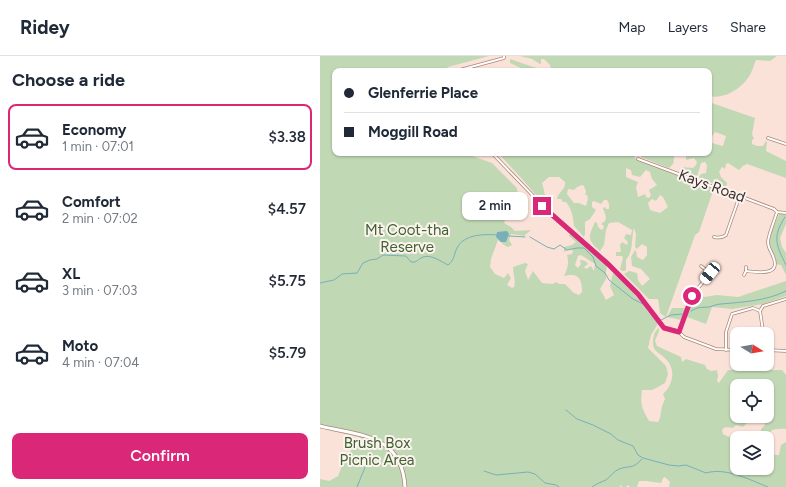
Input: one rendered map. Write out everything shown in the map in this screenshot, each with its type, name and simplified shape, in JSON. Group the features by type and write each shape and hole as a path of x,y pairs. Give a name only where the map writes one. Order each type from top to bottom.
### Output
{"main road":[{"path":"320,426 369,437 384,443 392,452 401,467 405,487"}],"street":[{"path":"467,68 504,58 504,56"},
{"path":"768,138 786,144"},
{"path":"495,156 542,206 608,264 638,294 664,328 679,332 684,337 716,349 730,350"},
{"name":"Kays Road","path":"638,159 739,198 745,198 774,208 777,212 786,213"},
{"path":"714,237 720,238 726,235 739,198"},
{"path":"746,271 764,273 773,269 775,266 774,257 769,248 768,241 777,212"},
{"path":"701,266 710,273"},
{"path":"744,275 746,267"},
{"path":"679,332 693,294 714,269"},
{"path":"762,327 760,311 763,306 786,299"},
{"path":"726,350 726,332 732,314 753,308 760,311"},
{"path":"774,350 786,351"}],"green space":[{"name":"Mt Coot-tha Reserve","path":"320,56 489,56 447,68 332,68 332,156 472,156 492,163 517,188 517,200 513,199 504,223 515,231 531,230 524,236 511,234 509,240 512,245 508,247 498,240 491,259 490,267 495,274 504,278 508,273 511,278 507,285 512,288 514,287 515,282 513,267 525,263 528,264 525,271 528,280 533,271 542,283 553,284 556,282 559,284 565,284 574,293 579,295 582,292 579,278 573,275 564,276 568,266 567,255 572,254 573,251 571,249 564,252 564,247 572,245 576,242 569,236 570,233 607,266 606,279 600,289 606,300 614,295 610,286 613,273 622,278 650,314 659,322 651,335 648,348 666,366 668,374 665,383 652,390 642,390 642,406 649,421 658,422 665,399 663,394 672,380 672,372 669,363 653,346 654,335 659,328 655,341 657,346 681,357 682,362 686,359 705,365 707,369 711,371 717,370 717,381 719,383 728,370 782,370 786,375 786,429 761,431 765,425 764,423 774,423 774,379 730,379 730,423 747,423 743,427 736,425 733,428 725,427 722,430 723,434 730,436 730,475 774,475 774,454 779,455 781,445 786,442 786,487 669,487 670,482 665,477 661,483 639,481 637,487 630,487 628,485 623,487 620,485 620,487 320,487 320,479 329,481 338,476 344,461 360,437 320,428","holes":["581,255 595,264 594,271 591,266 586,269 584,267 588,264 586,261 580,260 581,264 578,268 575,265 578,256"]},
{"path":"520,56 777,56 770,61 756,60 752,71 744,83 727,94 715,97 712,96 712,68 551,68 550,65 544,59 541,59 540,64 532,59"},
{"path":"510,59 536,68 521,68 510,63"},
{"path":"712,103 755,118 752,134 754,139 752,140 752,144 763,146 766,141 766,151 786,161 786,178 747,164 739,170 728,163 726,164 725,169 722,167 719,172 721,177 727,183 726,187 719,185 718,178 714,184 699,177 701,174 706,173 707,165 705,162 701,163 697,177 695,178 683,173 680,170 682,167 693,168 697,162 694,158 686,160 686,156 712,156 712,143 723,146 726,136 715,132 712,136"},
{"path":"501,156 635,156 634,158 714,188 699,232 695,235 666,317 660,313 658,299 649,299 624,274 629,271 637,273 638,280 642,286 650,279 641,269 632,266 631,257 635,250 637,257 643,260 647,255 647,247 642,244 637,249 635,247 636,234 634,228 631,249 626,260 625,271 620,269 623,258 622,256 616,256 616,252 621,252 620,245 622,242 627,245 628,242 624,238 626,234 631,235 632,230 618,222 609,223 606,230 604,245 600,251 591,241 590,235 595,222 597,223 598,227 602,230 603,229 604,226 601,224 605,221 606,217 603,208 605,207 606,209 609,209 607,200 604,200 601,204 594,201 592,202 592,207 596,210 590,219 585,222 584,237 574,226 572,213 566,202 563,202 561,199 557,199 564,187 565,182 559,177 549,177 542,183 546,198 551,205 549,209","holes":["626,168 631,170 632,175 640,177 646,170 650,172 652,179 657,185 649,190 651,195 649,198 646,197 645,194 638,197 636,187 638,182 626,177","582,185 584,186 586,192 585,195 587,195 588,199 586,206 579,203 574,203 567,194 568,189 574,190","660,195 663,197 668,207 660,213 650,210 648,203 652,199 656,201"]},
{"path":"674,156 673,164 669,168 641,157"},
{"path":"782,213 786,215 786,224 780,238 782,247 786,253 786,275 781,265 776,264 769,245 773,227 779,214"},
{"path":"786,281 786,296 763,304 732,309 712,307 706,324 687,317 681,320 667,317 672,308 687,308 691,304 697,291 704,297 717,295 738,297"}],"water":[{"path":"507,231 509,234 506,242 501,242 496,237 497,232"}],"waterway":[{"path":"785,217 778,230 777,241 786,265"},
{"path":"320,283 334,280 342,274 357,273 363,263 377,259 383,255 406,256 411,262 426,256 448,265 453,259 460,243 464,240 469,237 481,235 498,235"},
{"path":"509,236 525,237"},
{"path":"530,237 547,247 554,249 560,245 567,250 584,248 593,257 596,266 605,273 609,280 633,299 643,304 652,314"},
{"path":"691,311 718,304 762,299 786,291"},
{"path":"659,321 671,315 682,314"},
{"path":"566,410 577,419 593,425 611,434 618,440 633,446 638,455 643,458 669,465 686,465 706,473 730,473 768,487"},
{"path":"592,487 606,480 617,470 633,466 642,459"},
{"path":"357,487 366,465"},
{"path":"484,471 496,475 528,472 535,474 545,483 559,487"}],"route":[{"path":"542,206 608,264 638,294 664,328 679,332 692,296"}],"park label":[{"name":"Brush Box Picnic Area","path":"377,452"}]}
